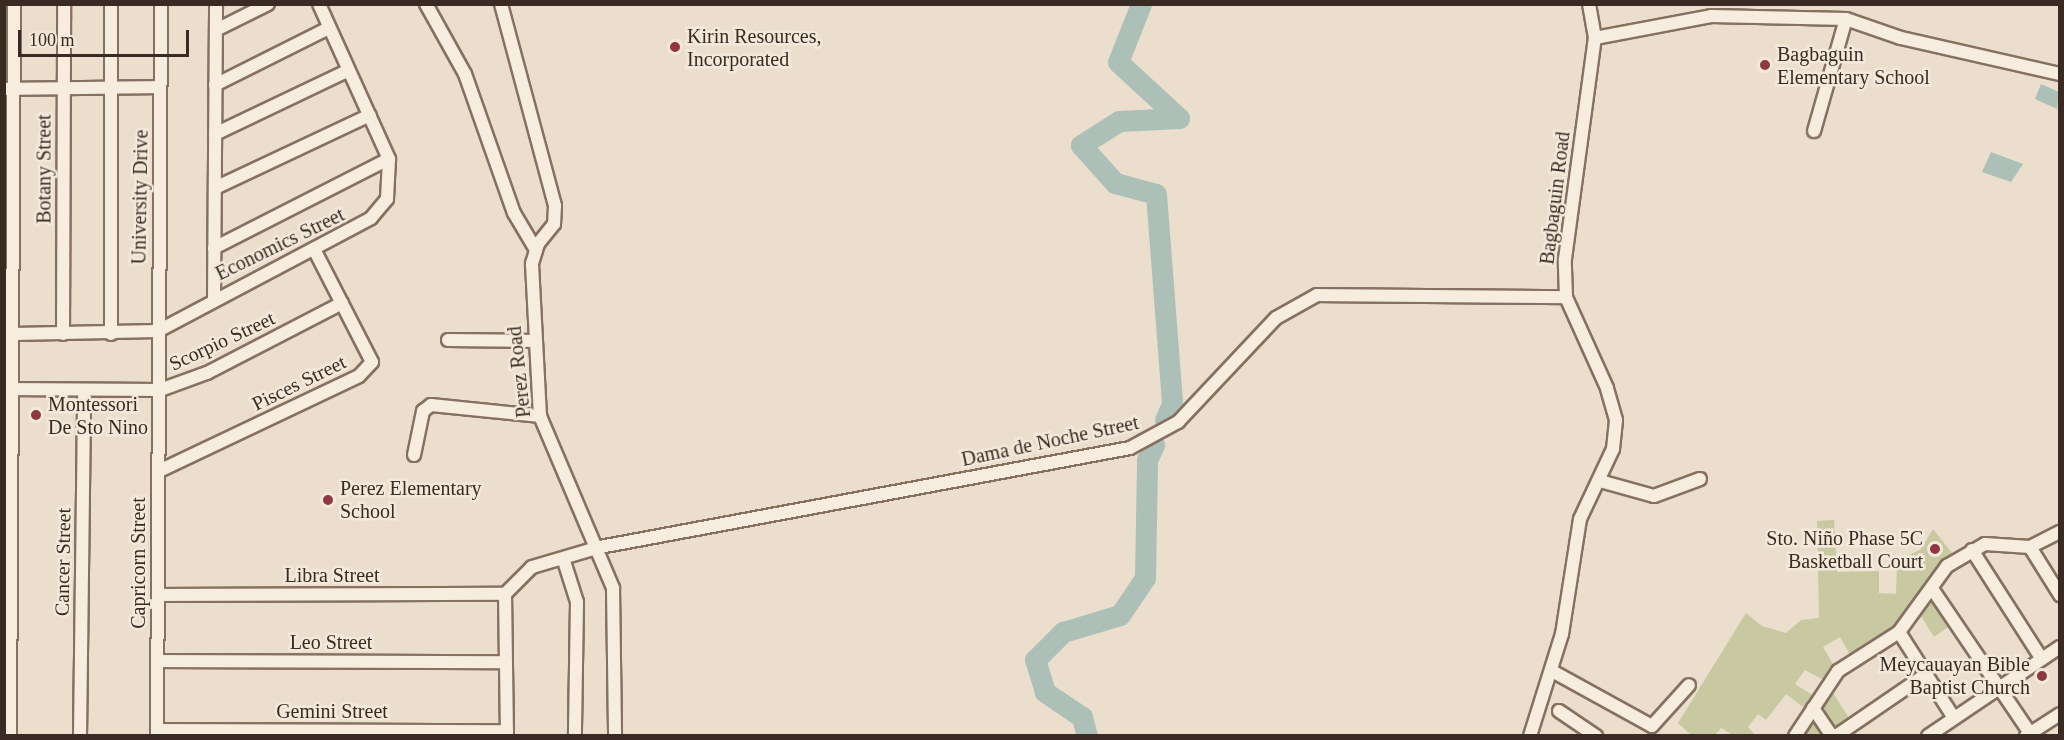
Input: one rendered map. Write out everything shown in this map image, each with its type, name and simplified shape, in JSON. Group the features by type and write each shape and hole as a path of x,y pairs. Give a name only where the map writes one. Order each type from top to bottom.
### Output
{"street":[{"path":"10,735 9,389 14,334 10,89 14,4"},
{"name":"Botany Street","path":"63,334 64,4"},
{"path":"111,4 111,334"},
{"name":"University Drive","path":"160,390 158,331 161,4"},
{"path":"214,299 216,4"},
{"path":"216,30 268,4"},
{"name":"Economics Street","path":"14,334 111,334 158,331 214,299 354,231 387,199 389,159 319,4"},
{"path":"426,4 457,55 513,213 536,250 554,224 555,206 501,4"},
{"name":"Bagbaguin Road","path":"1530,735 1552,671 1580,519 1614,449 1616,420 1607,388 1566,297 1565,259 1595,38 1589,4"},
{"path":"1595,38 1711,16 1846,18 1901,38 2060,74"},
{"path":"1814,131 1846,18"},
{"path":"215,85 329,28"},
{"path":"215,134 348,71"},
{"path":"10,89 160,87"},
{"path":"214,188 370,115"},
{"path":"214,248 389,159"},
{"name":"Perez Road","path":"536,250 534,341 540,417 600,547 615,611 615,735"},
{"name":"Pisces Street","path":"159,471 359,376 372,362 315,251"},
{"name":"Dama de Noche Street","path":"505,594 532,567 564,561 600,547 1149,441 1178,422 1276,318 1317,295 1566,297"},
{"name":"Scorpio Street","path":"9,389 160,390 207,373 342,303"},
{"path":"448,340 534,341"},
{"name":"Cancer Street","path":"80,735 84,390"},
{"name":"Capricorn Street","path":"157,733 160,390"},
{"path":"414,455 423,411 431,405 540,417"},
{"path":"1600,481 1654,496 1700,479"},
{"path":"1795,735 1838,670 1899,632 1933,590 1947,566 1985,544 2030,547 2060,532"},
{"path":"2030,547 2060,595"},
{"path":"1972,550 2041,658"},
{"path":"564,561 577,602 575,735"},
{"path":"1933,590 2030,734 2060,714"},
{"path":"505,594 507,733"},
{"name":"Libra Street","path":"159,595 505,594"},
{"path":"1899,632 1954,718"},
{"path":"1928,735 2060,647"},
{"name":"Leo Street","path":"157,661 506,662"},
{"path":"1552,671 1652,726 1689,685"},
{"path":"1813,708 1834,735 1925,675"},
{"path":"1559,711 1579,731 1596,735"},
{"name":"Gemini Street","path":"157,733 507,733"}],"green space":[{"path":"1834,520 1837,572 1879,571 1879,593 1896,594 1897,561 1921,549 1933,529 1952,553 1897,629 1850,655 1840,637 1823,647 1834,666 1826,681 1805,670 1795,684 1814,696 1807,710 1786,694 1766,720 1758,714 1748,727 1755,735 1733,735 1721,728 1715,735 1691,735 1678,723 1746,613 1762,626 1786,633 1801,620 1819,618 1817,521"},
{"path":"1934,599 1951,625 1934,637 1921,616"},
{"path":"1831,690 1851,721 1834,732 1821,713"},
{"path":"1814,721 1824,735 1804,735"}],"shaded area":[{"path":"2041,84 2059,92 2057,109 2035,99"},
{"path":"1991,152 2023,164 2011,182 1982,172"}],"waterway":[{"path":"1141,4 1118,62 1179,118 1119,121 1081,145 1115,183 1156,194 1172,404 1165,420"},
{"path":"1087,736 1082,717 1045,692 1035,660 1063,632 1120,615 1145,578 1147,460 1154,445"}],"place":[{"name":"Kirin Resources, Incorporated","path":"675,47"},
{"name":"Bagbaguin Elementary School","path":"1765,65"},
{"name":"Montessori De Sto Nino","path":"36,415"},
{"name":"Perez Elementary School","path":"328,500"},
{"name":"Sto. Niño Phase 5C Basketball Court","path":"1935,549"},
{"name":"Meycauayan Bible Baptist Church","path":"2042,676"}]}
